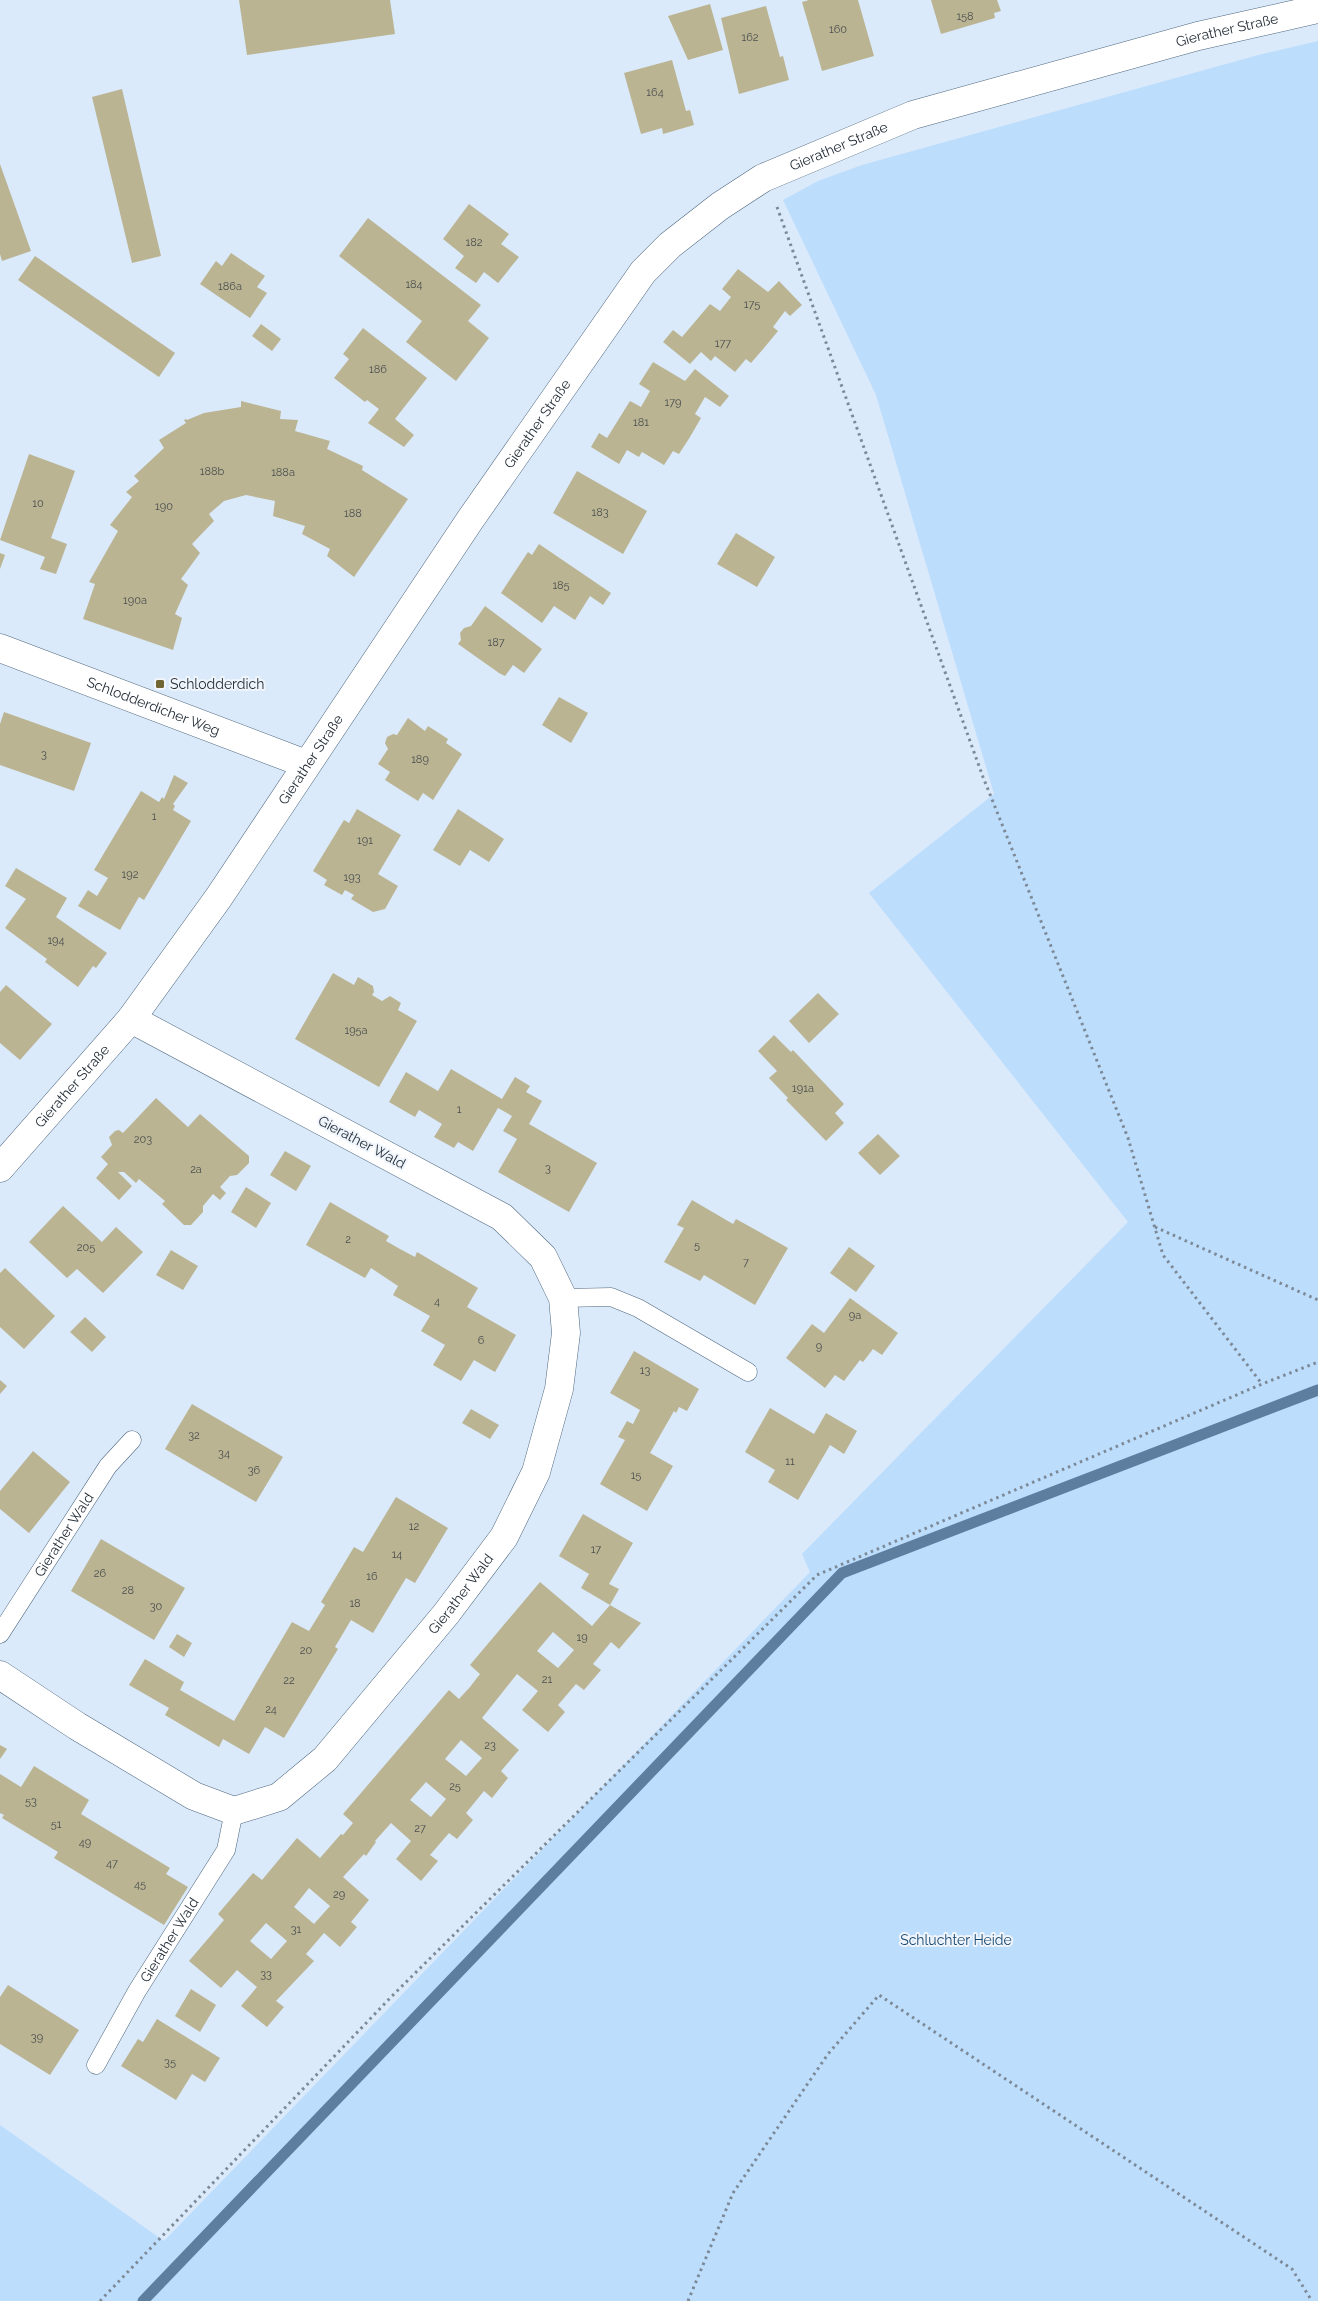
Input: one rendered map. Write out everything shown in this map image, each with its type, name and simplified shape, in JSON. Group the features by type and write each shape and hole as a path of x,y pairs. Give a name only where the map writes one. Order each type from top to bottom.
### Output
{"street":[{"name":"Gierather Straße","path":"0,1168 131,1020 219,897 470,520 643,272 677,240 720,206 762,178 913,115 1198,36 1318,9"},
{"name":"Schlodderdicher Weg","path":"0,648 306,764"},
{"name":"Gierather Wald","path":"131,1020 502,1217 543,1257 563,1298 566,1333 559,1389 536,1472 504,1537 446,1614 325,1759 280,1797 234,1811"},
{"path":"0,1675 76,1726 194,1796 234,1811"}],"lane":[{"path":"563,1298 611,1297 638,1308 748,1372"},
{"name":"Gierather Wald","path":"0,1634 108,1466 132,1440"},
{"name":"Gierather Wald","path":"96,2065 137,1991 226,1850 234,1811"}],"path":[{"path":"762,178 776,203 983,777 1128,1138 1163,1255 1262,1384"},
{"path":"1154,1227 1318,1300"},
{"path":"100,2301 392,1996 816,1575 1262,1384 1318,1362"},
{"path":"688,2301 733,2194 828,2054 879,1995 1292,2269 1312,2301"}],"green space":[{"name":"Schluchter Heide","path":"1318,41 1318,2301 0,2301 0,2125 164,2241 810,1572 802,1554 1128,1222 869,893 994,794 876,395 783,200 818,181 862,165 1262,54"}],"building":[{"path":"239,0 390,0 395,34 247,55"},
{"path":"809,0 858,0 874,56 822,71 802,2"},
{"path":"931,0 997,0 1001,11 994,13 995,18 941,34"},
{"path":"710,4 723,50 688,60 668,16"},
{"path":"766,6 780,57 783,56 789,80 739,94 721,18"},
{"path":"672,60 686,111 690,110 694,125 663,134 662,128 641,134 624,73"},
{"path":"122,89 161,256 132,263 92,97"},
{"path":"0,164 31,251 2,261 0,254"},
{"path":"469,204 509,234 501,244 519,257 498,283 484,272 476,283 455,268 464,256 443,239"},
{"path":"368,218 481,305 468,321 489,338 456,381 406,342 422,321 339,256"},
{"path":"231,253 265,276 257,287 267,293 250,318 200,284 216,261 222,266"},
{"path":"35,256 175,353 159,377 18,280"},
{"path":"738,269 768,292 779,281 802,305 790,316 785,311 773,327 778,331 751,363 746,359 735,372 715,356 711,361 701,352 690,364 663,342 673,330 682,337 710,304 720,311 731,297 722,289"},
{"path":"261,324 281,339 272,351 252,336"},
{"path":"363,328 427,378 395,419 414,435 404,447 368,423 379,409 367,400 365,402 334,378 349,359 343,354"},
{"path":"653,362 685,381 695,369 729,396 720,407 705,397 695,414 701,418 690,437 679,454 673,451 664,465 642,452 639,457 627,450 619,464 591,447 599,433 607,438 630,401 641,407 650,391 639,384"},
{"path":"241,401 281,411 280,419 298,420 295,431 330,441 327,449 363,466 362,470 408,499 354,577 327,556 330,549 302,534 305,526 273,516 275,501 246,495 224,501 209,514 214,521 192,544 200,553 181,579 188,585 175,614 182,618 173,650 83,619 95,584 89,582 118,531 110,525 132,497 126,492 139,481 134,476 164,448 159,440 186,423 184,420 186,419 204,413 241,407"},
{"path":"29,454 75,471 51,538 67,544 56,574 40,569 45,557 0,540"},
{"path":"577,471 647,511 623,554 553,513"},
{"path":"736,533 775,557 757,587 717,564"},
{"path":"539,544 611,593 603,605 590,596 575,620 554,606 542,623 501,593 528,552 532,555"},
{"path":"0,553 5,555 0,569"},
{"path":"485,606 542,649 524,673 513,665 505,676 458,644 461,640 460,633 464,628 471,626"},
{"path":"559,697 588,713 571,743 542,725"},
{"path":"4,712 91,743 74,791 0,765 0,724"},
{"path":"408,718 425,731 428,726 448,739 446,743 462,754 433,800 423,793 418,801 385,780 390,772 378,764 388,749 385,743 387,737 393,734 397,735"},
{"path":"174,775 188,783 173,804 175,806 173,810 191,821 144,900 139,897 120,930 78,906 88,890 97,896 108,878 94,870 141,791 159,802 162,797 164,799"},
{"path":"357,809 401,835 378,874 398,886 385,909 373,912 351,899 354,895 345,890 342,895 324,885 327,880 313,871 344,820 349,823"},
{"path":"458,809 504,839 489,862 470,850 460,866 433,850"},
{"path":"16,868 67,898 56,917 107,953 96,968 93,966 78,987 45,962 47,959 5,928 26,899 5,886"},
{"path":"333,973 354,985 358,977 373,986 374,992 372,995 382,1001 390,996 401,1003 398,1010 417,1021 379,1087 295,1039"},
{"path":"6,985 52,1024 20,1060 0,1043 0,992"},
{"path":"818,993 839,1014 809,1043 789,1021"},
{"path":"774,1035 791,1052 793,1050 844,1104 835,1113 844,1123 826,1141 786,1100 788,1098 769,1078 777,1071 758,1051"},
{"path":"451,1069 502,1099 515,1077 530,1086 526,1092 542,1101 529,1124 597,1163 569,1212 498,1172 517,1139 503,1131 512,1116 498,1108 473,1151 458,1142 454,1148 434,1137 442,1124 419,1110 415,1117 389,1102 406,1072 438,1091"},
{"path":"156,1098 188,1127 200,1114 249,1156 249,1163 237,1175 230,1176 220,1187 226,1193 220,1200 213,1194 203,1206 203,1212 191,1225 184,1225 162,1204 165,1201 139,1179 136,1183 124,1172 118,1172 132,1186 119,1200 96,1178 108,1164 101,1157 112,1145 109,1137 115,1131 119,1130 123,1133"},
{"path":"878,1134 900,1156 880,1175 858,1153"},
{"path":"285,1151 311,1166 296,1191 270,1175"},
{"path":"246,1187 271,1203 256,1228 231,1212"},
{"path":"692,1200 733,1224 736,1219 788,1248 755,1305 704,1275 700,1281 664,1262 684,1228 677,1225"},
{"path":"330,1202 389,1236 386,1241 415,1257 417,1252 478,1288 467,1307 516,1335 495,1372 474,1360 461,1381 433,1365 445,1345 421,1331 430,1316 393,1295 398,1286 371,1268 365,1278 306,1245"},
{"path":"63,1206 102,1242 116,1227 143,1252 103,1293 77,1269 67,1278 29,1242"},
{"path":"849,1247 875,1266 856,1292 830,1273"},
{"path":"171,1250 198,1266 183,1290 156,1275"},
{"path":"5,1268 55,1316 24,1349 0,1327 0,1273"},
{"path":"850,1298 898,1333 882,1355 873,1349 863,1362 860,1360 844,1381 835,1375 825,1388 786,1358 812,1324 824,1333"},
{"path":"85,1317 106,1337 92,1352 70,1332"},
{"path":"634,1351 699,1389 687,1411 679,1407 676,1413 674,1411 650,1453 673,1466 647,1511 600,1484 625,1440 618,1437 627,1421 633,1424 640,1410 610,1393"},
{"path":"0,1380 7,1386 0,1394"},
{"path":"192,1404 283,1457 256,1502 165,1449"},
{"path":"770,1408 814,1434 826,1413 857,1431 844,1454 830,1445 798,1500 768,1482 775,1470 745,1452"},
{"path":"471,1409 499,1425 490,1439 462,1423"},
{"path":"33,1451 70,1482 29,1533 0,1509 0,1491"},
{"path":"396,1497 448,1528 415,1583 406,1578 373,1633 351,1620 335,1647 338,1649 284,1738 265,1727 249,1754 223,1739 219,1747 165,1715 169,1708 129,1685 145,1659 184,1682 180,1690 234,1721 292,1622 309,1631 325,1605 321,1602 354,1547 363,1552"},
{"path":"583,1514 633,1543 609,1584 619,1589 610,1605 581,1588 589,1574 559,1556"},
{"path":"101,1539 185,1588 154,1640 71,1591"},
{"path":"540,1582 592,1626 610,1605 641,1623 619,1649 611,1642 593,1664 601,1670 584,1690 576,1684 558,1705 565,1712 548,1732 522,1710 538,1691 517,1674 482,1718 519,1750 501,1771 508,1778 492,1798 484,1791 466,1813 473,1820 457,1839 449,1833 430,1855 438,1861 421,1881 396,1859 411,1841 391,1823 375,1841 366,1856 364,1854 343,1877 369,1900 351,1922 357,1927 340,1947 324,1933 306,1954 314,1961 276,2001 284,2007 267,2027 241,2006 257,1987 237,1970 221,1988 189,1961 224,1920 218,1914 253,1873 262,1880 297,1838 320,1858 341,1834 343,1835 353,1823 343,1814 449,1690 459,1699 480,1674 470,1665","holes":["553,1632 574,1650 558,1668 537,1651","461,1740 482,1758 466,1776 445,1759","426,1782 446,1799 431,1817 410,1800","309,1888 330,1906 314,1924 294,1907","266,1923 287,1941 271,1959 250,1941"]},
{"path":"177,1634 192,1643 184,1657 169,1647"},
{"path":"0,1745 7,1749 0,1759"},
{"path":"34,1766 89,1800 81,1814 170,1868 166,1874 188,1887 164,1925 54,1858 58,1852 2,1818 4,1815 0,1813 0,1774 21,1787"},
{"path":"8,1985 79,2030 50,2075 0,2044 0,1997"},
{"path":"191,1989 216,2005 200,2032 175,2016"},
{"path":"157,2019 220,2058 205,2082 192,2074 176,2100 121,2066 138,2039 143,2042"}],"waterway":[{"path":"143,2301 842,1573 1318,1390"}],"place":[{"name":"Schlodderdich","path":"160,684"}]}
